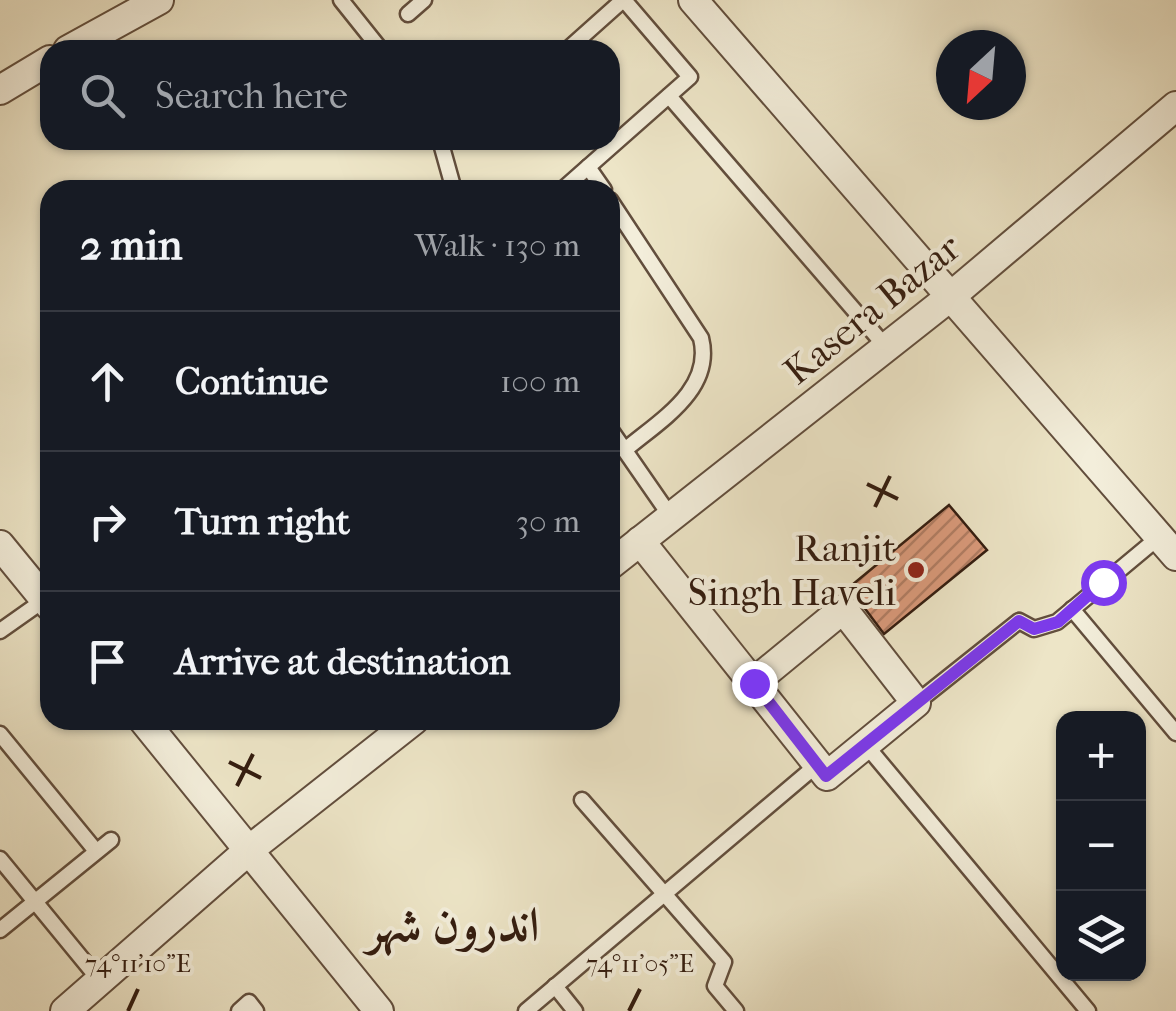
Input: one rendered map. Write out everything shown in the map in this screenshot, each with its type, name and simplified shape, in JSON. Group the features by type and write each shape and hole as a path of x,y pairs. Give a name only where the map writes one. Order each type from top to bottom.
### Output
{"street":[{"path":"86,40 159,0"},
{"path":"694,0 1168,546"},
{"path":"0,90 40,66"},
{"name":"Kasera Bazar","path":"620,557 950,296 1176,106"},
{"path":"640,542 826,776 916,702 844,609 754,683"},
{"path":"0,545 40,594"},
{"path":"151,730 379,1011"},
{"path":"65,1011 249,850 401,730"},
{"path":"97,986 112,1011"}],"lane":[{"path":"341,0 373,40"},
{"path":"408,14 424,0"},
{"path":"578,40 624,0 690,77 620,139"},
{"path":"669,96 886,347"},
{"path":"443,150 451,180"},
{"path":"573,180 607,150"},
{"path":"588,167 597,180"},
{"path":"620,215 701,338 705,355 690,394 625,450"},
{"path":"620,443 671,517"},
{"path":"916,702 1019,621 1034,629 1058,622 1168,546"},
{"path":"0,632 40,607"},
{"path":"1072,609 1176,733"},
{"path":"0,734 96,852"},
{"path":"865,744 1088,1011"},
{"path":"526,1011 818,764"},
{"path":"582,800 724,962 715,986 736,1011"},
{"path":"0,930 110,840"},
{"path":"0,858 97,986"},
{"path":"555,986 576,1011"},
{"path":"239,1011 249,1002 256,1011"}],"building":[{"name":"Ranjit Singh Haveli","path":"949,505 987,550 884,634 857,598 846,590"}],"place":[{"name":"Ranjit Singh Haveli","path":"916,570"}],"district":[{"name":"اندرون شہر","path":"453,924"}],"route":[{"path":"754,683 826,776 1019,621 1034,629 1058,622 1103,582"}]}
